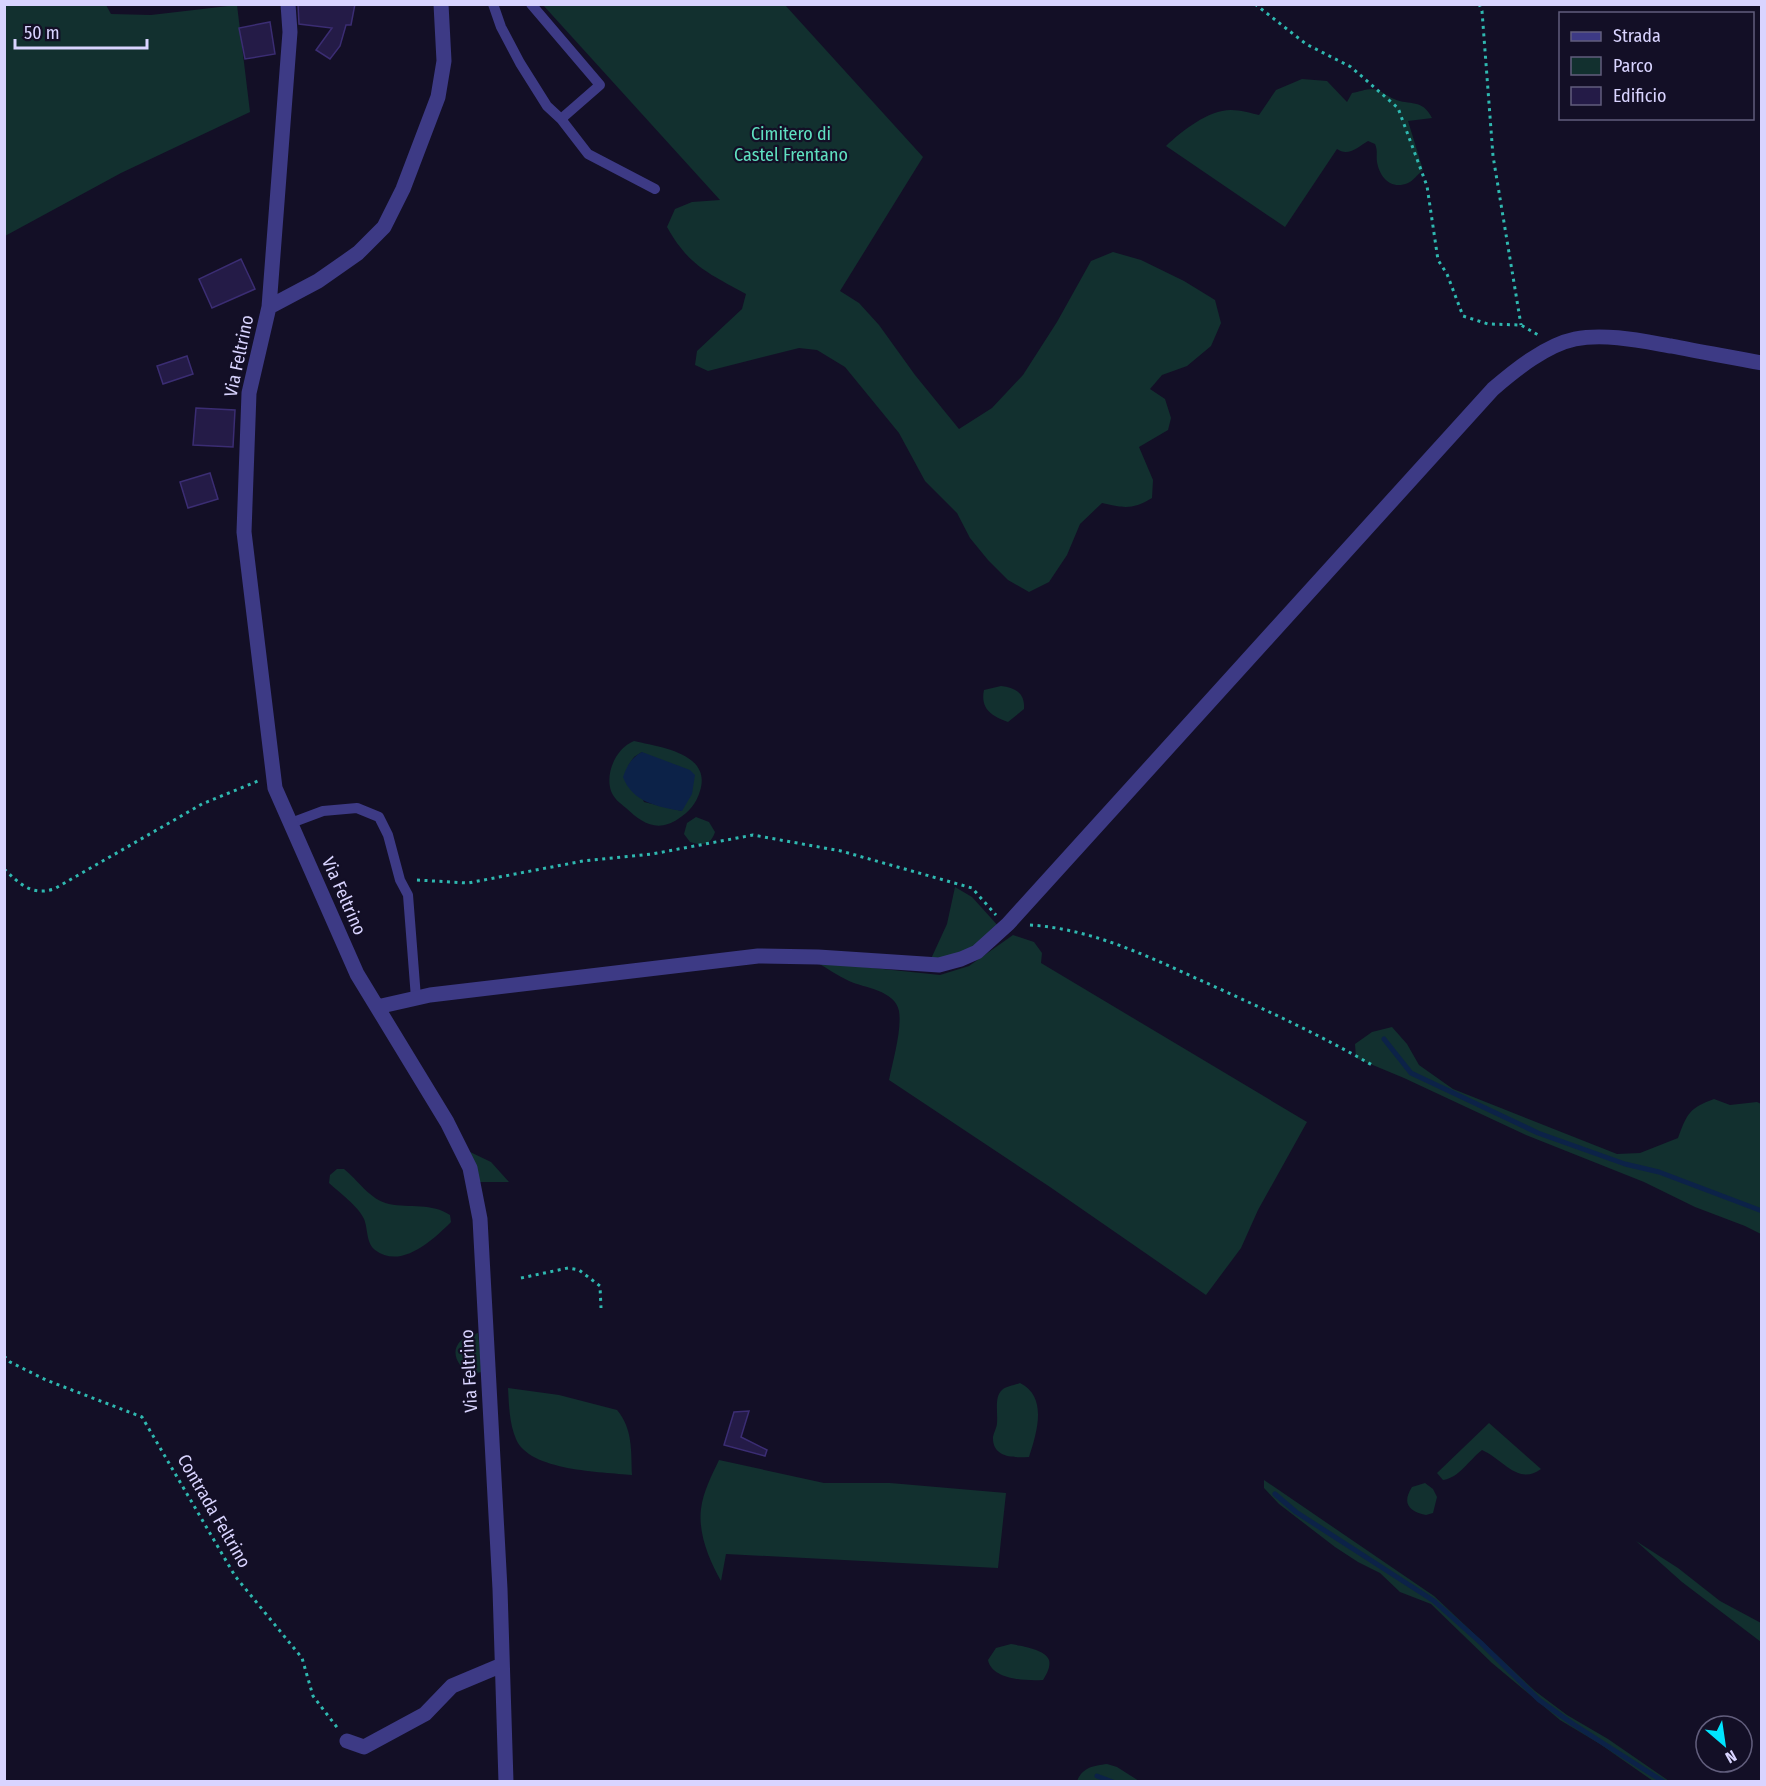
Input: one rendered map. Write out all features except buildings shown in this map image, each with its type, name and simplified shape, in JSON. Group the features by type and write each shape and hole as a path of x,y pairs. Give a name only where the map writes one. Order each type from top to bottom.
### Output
{"street":[{"name":"Via Feltrino","path":"288,4 290,32 269,307 249,393 244,532 275,788 357,974 447,1122 470,1168 480,1219 506,1782"},
{"path":"269,307 318,281 358,253 384,226 403,189 438,97 444,61 441,4"},
{"path":"377,1007 430,995 758,956 939,965 977,952 1008,924 1493,389 1520,367 1574,339 1628,339 1761,363"},
{"path":"347,1741 364,1747 425,1714 452,1686 502,1665"}],"lane":[{"path":"493,4 501,27 520,63 547,106 561,119 588,154 655,189"},
{"path":"531,4 600,85 561,119"},
{"path":"291,823 323,811 357,808 379,817 388,836 400,880 408,895 416,998"}],"path":[{"path":"1255,4 1306,45 1351,67 1398,108 1427,186 1438,260 1447,274 1463,316 1488,324 1521,325 1557,346"},
{"path":"1479,4 1482,11 1493,156 1521,325"},
{"path":"4,869 22,885 34,891 54,890 202,804 274,775"},
{"path":"400,880 468,883 583,861 652,854 753,835 841,851 972,888 995,915 1008,924 1088,935 1125,947 1280,1016 1372,1065"},
{"path":"521,1278 568,1268 579,1270 600,1286 601,1308"},
{"name":"Contrada Feltrino","path":"4,1356 10,1362 46,1380 142,1417 235,1576 302,1658 313,1696 347,1741"}],"green space":[{"path":"5,5 106,5 111,14 151,15 237,5 250,112 121,173 5,236"},
{"name":"Cimitero di Castel Frentano","path":"543,5 785,5 923,157 840,291 859,303 879,325 915,375 959,429 992,408 1023,375 1057,322 1091,261 1113,252 1141,260 1184,281 1215,300 1221,323 1211,346 1187,366 1162,375 1150,389 1165,399 1171,418 1168,430 1139,447 1153,480 1152,498 1139,505 1128,507 1102,503 1080,524 1067,555 1049,582 1029,592 1008,580 970,538 957,513 925,481 899,433 845,367 817,350 799,348 708,371 695,365 697,351 742,309 746,294 700,267 683,251 667,227 675,209 692,202 720,200"},
{"path":"1302,79 1327,81 1347,102 1352,93 1372,89 1394,99 1424,108 1432,118 1408,121 1423,170 1410,182 1396,185 1387,181 1381,173 1375,144 1368,141 1349,152 1337,149 1285,227 1166,146 1205,117 1222,111 1242,111 1259,115 1276,90"},
{"path":"1001,686 1019,692 1024,704 1024,709 1008,722 988,711 983,697 984,690"},
{"path":"634,741 669,749 691,760 698,768 702,778 700,791 686,814 670,823 657,826 644,822 615,799 610,784 611,769 617,755","holes":["642,752 682,811 644,802 628,766 634,757"]},
{"path":"696,817 709,822 715,832 711,840 706,843 690,842 684,834 687,823"},
{"path":"955,887 972,897 1000,928 967,954 930,961 947,924"},
{"path":"1013,935 1034,942 1042,953 1041,963 1307,1122 1258,1210 1241,1248 1206,1295 1050,1187 889,1080 900,1019 896,1004 885,994 849,981 816,962 940,975 969,966"},
{"path":"1392,1027 1407,1044 1419,1065 1453,1089 1617,1154 1640,1153 1678,1138 1690,1113 1714,1099 1730,1105 1757,1102 1761,1104 1761,1234 1695,1207 1644,1182 1526,1135 1356,1058 1355,1044 1372,1032"},
{"path":"468,1151 491,1162 509,1182 477,1182"},
{"path":"337,1169 344,1169 370,1194 382,1202 443,1211 450,1215 451,1222 426,1244 406,1255 395,1257 385,1255 372,1247 364,1219 358,1210 329,1183 330,1175"},
{"path":"478,1333 482,1372 471,1374 458,1362 455,1353 464,1338"},
{"path":"1020,1383 1029,1389 1037,1406 1037,1426 1029,1457 1000,1453 996,1449 993,1437 1000,1393"},
{"path":"508,1388 559,1395 617,1410 629,1433 632,1475 568,1468 535,1458 523,1450 512,1427"},
{"path":"1489,1423 1541,1469 1533,1473 1518,1473 1482,1450 1454,1476 1443,1480 1437,1473"},
{"path":"719,1460 824,1483 890,1483 1006,1493 998,1568 726,1554 721,1581 705,1546 701,1527 704,1496"},
{"path":"1264,1480 1434,1596 1535,1691 1567,1715 1608,1739 1669,1781 1653,1781 1600,1744 1560,1720 1492,1663 1431,1604 1400,1592 1380,1573 1335,1547 1279,1504 1264,1488"},
{"path":"1425,1483 1433,1489 1437,1497 1433,1513 1426,1515 1411,1509 1407,1502 1412,1487"},
{"path":"1636,1541 1678,1568 1720,1601 1761,1623 1761,1642 1682,1582"},
{"path":"1011,1644 1032,1649 1047,1656 1048,1671 1043,1680 1011,1678 996,1672 991,1667 988,1660 996,1648"},
{"path":"1107,1764 1117,1767 1139,1781 1077,1781 1085,1770"}],"water":[{"path":"642,752 690,770 695,775 692,794 682,811 647,802 639,798 627,785 623,777 626,769"}],"waterway":[{"path":"1384,1039 1411,1073 1538,1133 1625,1164 1659,1172 1762,1211"},
{"path":"1275,1494 1296,1512 1434,1601 1539,1700 1664,1782"},
{"path":"1097,1776 1113,1782"}]}
